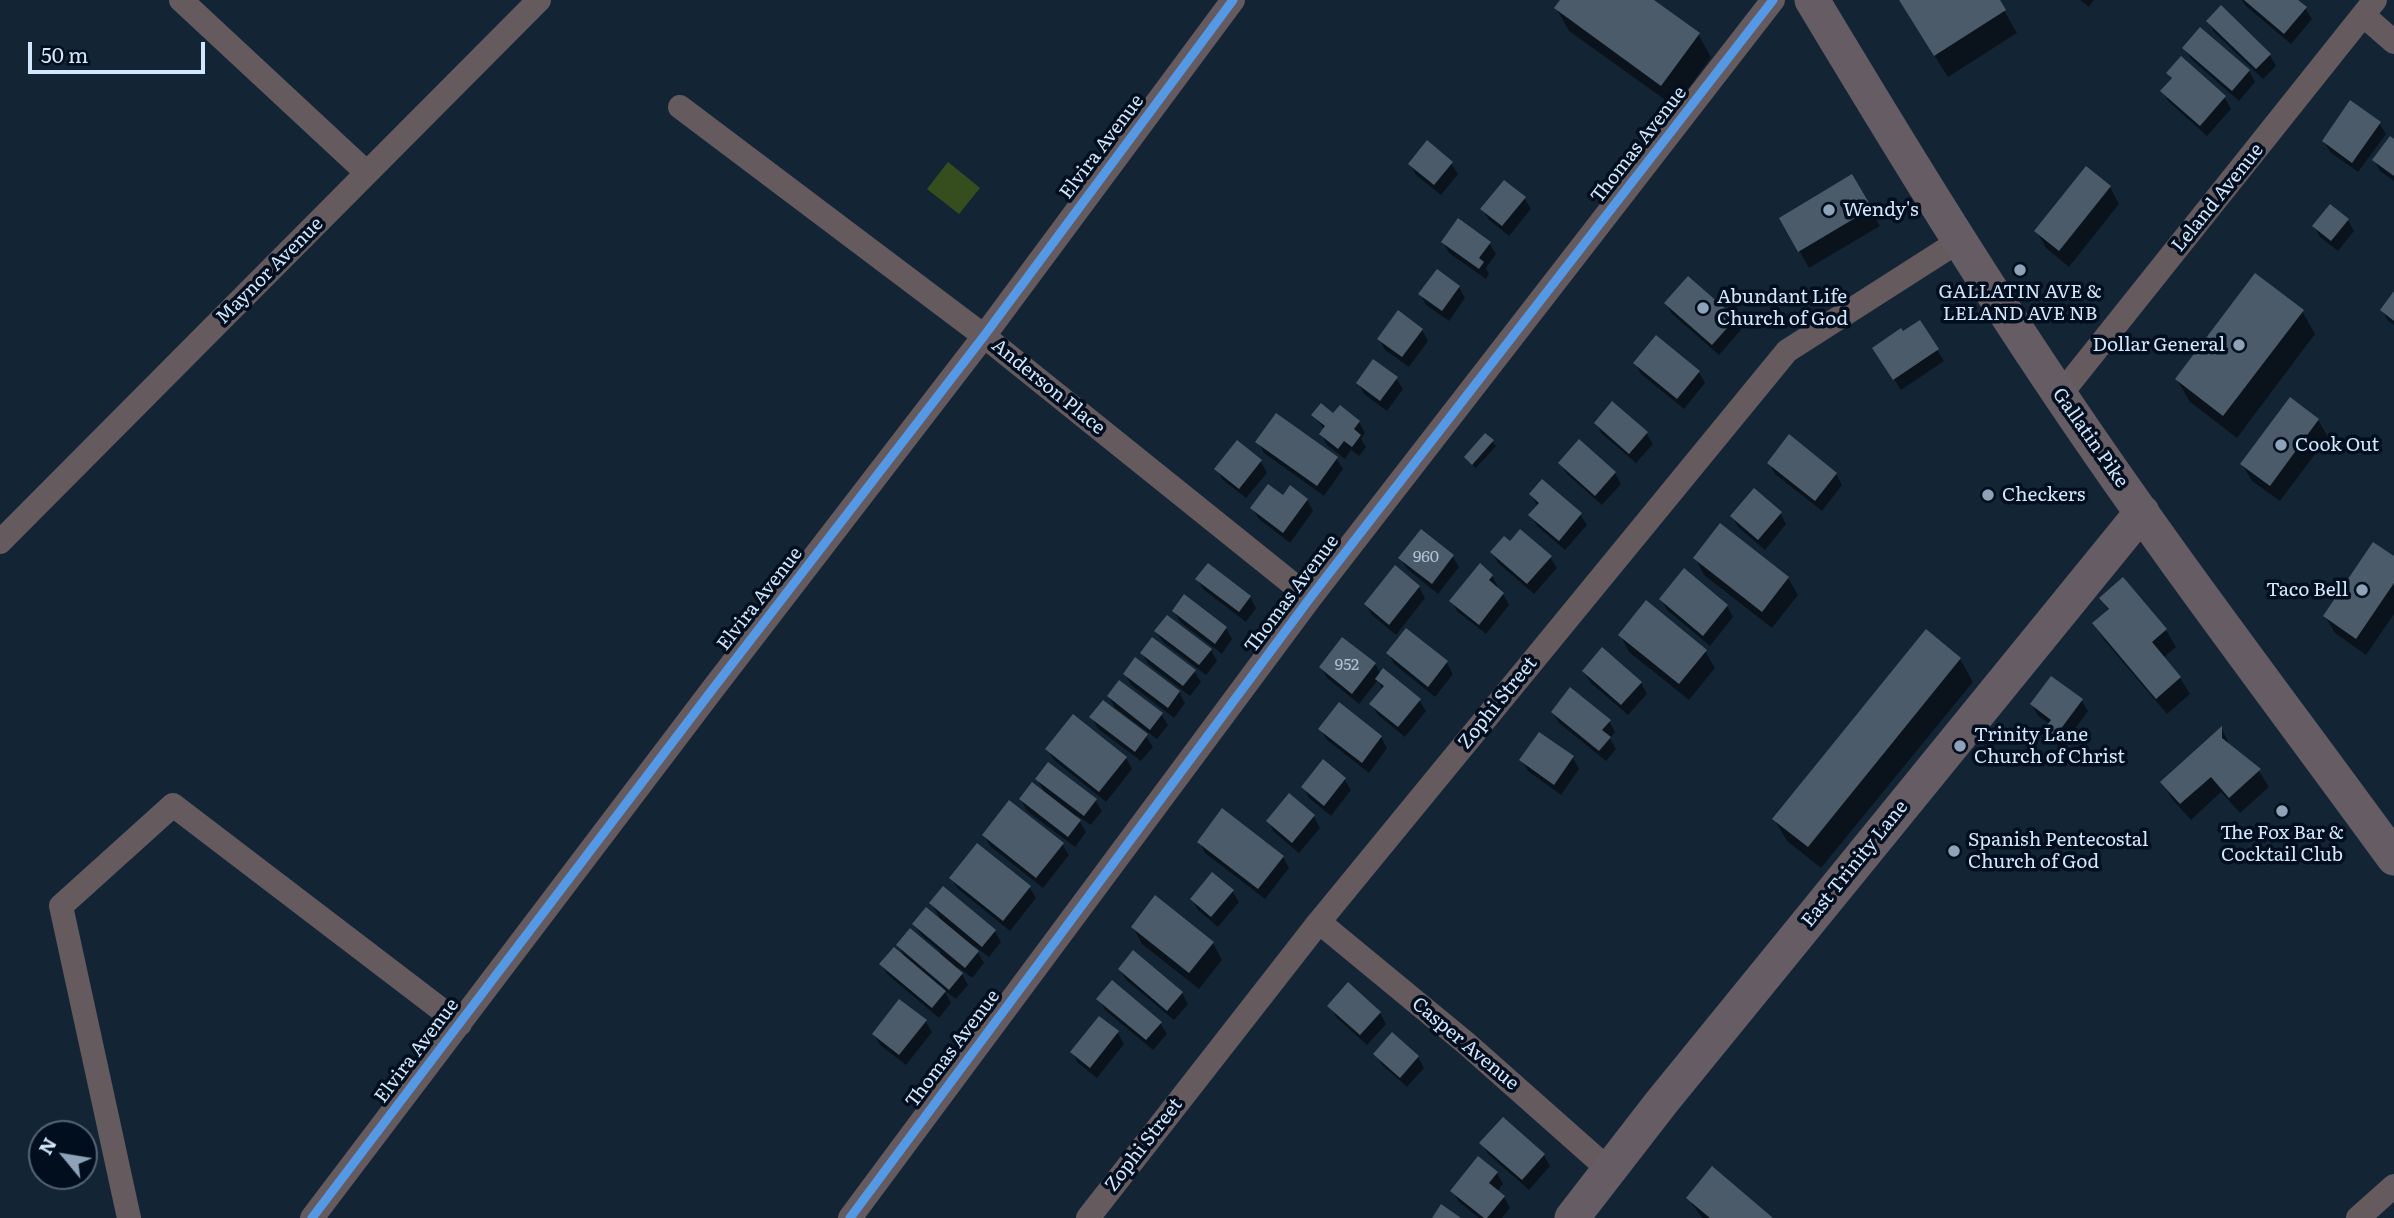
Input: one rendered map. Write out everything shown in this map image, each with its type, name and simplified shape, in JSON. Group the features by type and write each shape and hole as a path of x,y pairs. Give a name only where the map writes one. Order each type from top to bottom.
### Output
{"main road":[{"name":"Gallatin Pike","path":"1812,0 1959,241 2060,395 2394,859"},
{"name":"East Trinity Lane","path":"1572,1218 1608,1169 2142,512"}],"street":[{"path":"181,0 367,173"},
{"name":"Maynor Avenue","path":"0,542 540,0"},
{"name":"Elvira Avenue","path":"312,1218 720,678 984,336 1233,0"},
{"name":"Thomas Avenue","path":"850,1218 1310,598 1773,0"},
{"path":"2369,7 2394,42"},
{"name":"Leland Avenue","path":"2060,395 2369,7"},
{"name":"Anderson Place","path":"680,107 984,336 1310,598"},
{"name":"Zophi Street","path":"1088,1218 1319,922 1787,351 1959,241"},
{"path":"129,1218 61,906 173,804 460,1024"},
{"name":"Casper Avenue","path":"1319,922 1467,1044 1608,1169"},
{"path":"2358,1218 2394,1186"}],"green space":[{"path":"948,162 980,188 959,214 927,189"}],"building":[{"path":"1560,0 1654,0 1700,33 1661,86 1554,8"},
{"path":"1899,0 2000,0 2006,10 1934,56"},
{"path":"2244,0 2298,0 2307,7 2284,34"},
{"path":"2221,5 2271,54 2256,69 2206,21"},
{"path":"2200,27 2250,70 2232,91 2182,48"},
{"path":"2181,56 2226,96 2200,126 2160,91 2172,78 2166,73"},
{"path":"2350,100 2381,122 2352,163 2322,141"},
{"path":"2390,136 2394,139 2394,176 2372,160"},
{"path":"1427,140 1453,162 1434,185 1408,164"},
{"path":"2086,166 2111,186 2059,251 2034,231"},
{"path":"1852,174 1872,208 1798,252 1779,218"},
{"path":"1504,180 1526,197 1502,226 1480,209"},
{"path":"2330,204 2349,219 2331,241 2312,226"},
{"path":"1458,218 1491,242 1479,258 1484,262 1479,269 1441,242"},
{"path":"1437,269 1460,286 1442,311 1418,294"},
{"name":"Dollar General","path":"2255,273 2304,310 2223,416 2175,379"},
{"path":"1688,276 1736,318 1712,345 1664,303"},
{"path":"2394,291 2394,321 2380,310"},
{"path":"1398,310 1423,329 1402,357 1377,339"},
{"path":"1920,320 1939,349 1893,380 1872,348 1901,328 1903,331"},
{"path":"1656,335 1700,371 1677,399 1633,363"},
{"path":"1373,359 1398,377 1380,401 1356,383"},
{"path":"2290,397 2319,419 2270,486 2240,464"},
{"path":"1612,401 1648,432 1629,454 1594,423"},
{"path":"1321,403 1333,413 1340,405 1360,421 1354,429 1361,435 1352,447 1344,441 1338,449 1319,434 1325,426 1311,415"},
{"path":"1276,413 1338,457 1317,486 1255,442"},
{"path":"1485,433 1494,440 1472,465 1464,457"},
{"path":"1789,434 1837,473 1815,501 1767,463"},
{"path":"1579,439 1616,472 1595,496 1558,463"},
{"path":"1237,440 1262,460 1239,489 1214,469"},
{"path":"1542,479 1582,513 1559,541 1528,515 1539,503 1529,494"},
{"path":"1268,484 1283,495 1290,485 1308,499 1283,533 1250,508"},
{"path":"1754,488 1782,512 1758,540 1730,516"},
{"path":"1720,523 1789,577 1762,612 1693,558"},
{"path":"1421,529 1454,555 1432,584 1398,558"},
{"path":"1520,529 1552,556 1527,584 1490,552 1504,536 1510,541"},
{"path":"2373,542 2394,556 2394,583 2356,639 2323,616"},
{"path":"1208,563 1251,596 1239,612 1195,579"},
{"path":"1480,563 1493,575 1489,580 1504,593 1479,625 1449,601"},
{"path":"1395,565 1420,586 1389,625 1364,604"},
{"path":"1684,568 1728,605 1703,636 1659,599"},
{"path":"2123,577 2167,629 2152,642 2181,677 2156,699 2092,623 2109,609 2099,598"},
{"path":"1184,594 1227,627 1215,644 1172,611"},
{"path":"1646,600 1707,650 1679,684 1618,635"},
{"path":"1167,615 1212,649 1199,665 1154,631"},
{"path":"1406,628 1448,661 1428,687 1386,653"},
{"path":"1926,629 1961,658 1808,847 1772,819"},
{"path":"1152,637 1196,670 1183,686 1140,653"},
{"path":"1342,637 1376,663 1352,694 1319,667"},
{"path":"1602,647 1642,682 1621,705 1582,671"},
{"path":"1135,657 1180,691 1168,708 1123,674"},
{"path":"1383,668 1421,699 1398,727 1369,704 1384,686 1375,679"},
{"path":"2051,676 2083,699 2054,738 2043,730 2051,720 2030,704"},
{"path":"1119,680 1163,713 1150,730 1107,696"},
{"path":"1570,687 1611,720 1602,730 1611,737 1599,751 1551,712"},
{"path":"1103,700 1148,734 1135,752 1089,717"},
{"path":"1339,702 1382,736 1362,763 1318,729"},
{"path":"1073,714 1127,757 1099,792 1045,749"},
{"path":"2222,726 2222,738 2261,769 2229,798 2211,777 2180,804 2160,782"},
{"path":"1539,732 1574,756 1554,785 1519,760"},
{"path":"1323,759 1346,778 1324,806 1301,787"},
{"path":"1048,762 1097,799 1084,816 1035,779"},
{"path":"1032,782 1081,820 1068,837 1019,799"},
{"path":"1289,793 1315,815 1292,843 1266,821"},
{"path":"1009,800 1064,843 1036,878 982,835"},
{"path":"1222,808 1284,856 1258,889 1197,842"},
{"path":"977,843 1031,886 1003,921 949,878"},
{"path":"1212,872 1234,890 1211,917 1190,899"},
{"path":"943,886 996,930 982,947 929,903"},
{"path":"1155,895 1214,942 1189,973 1131,927"},
{"path":"926,907 979,951 965,968 912,924"},
{"path":"910,928 963,973 949,990 896,945"},
{"path":"894,947 946,991 932,1008 879,964"},
{"path":"1133,950 1183,992 1167,1011 1118,969"},
{"path":"1112,980 1162,1022 1146,1040 1096,999"},
{"path":"1348,982 1381,1012 1360,1035 1327,1006"},
{"path":"899,999 927,1020 899,1055 872,1034"},
{"path":"1099,1016 1119,1031 1090,1068 1070,1052"},
{"path":"1392,1032 1419,1056 1400,1078 1373,1054"},
{"path":"1503,1117 1545,1154 1522,1180 1479,1143"},
{"path":"1478,1156 1498,1172 1489,1183 1505,1196 1487,1218 1450,1191"},
{"path":"1712,1166 1773,1218 1710,1218 1686,1198"},
{"path":"1441,1204 1461,1218 1432,1218"}],"cycle path":[{"path":"312,1218 984,336 1233,0"},
{"path":"850,1218 1310,598 1773,0"}],"place":[{"name":"Wendy's","path":"1829,210"},
{"name":"GALLATIN AVE & LELAND AVE NB","path":"2020,270"},
{"name":"Abundant Life Church of God","path":"1703,308"},
{"name":"Dollar General","path":"2239,345"},
{"name":"Cook Out","path":"2281,445"},
{"name":"Checkers","path":"1988,495"},
{"name":"Taco Bell","path":"2362,590"},
{"name":"Trinity Lane Church of Christ","path":"1960,746"},
{"name":"The Fox Bar & Cocktail Club","path":"2282,811"},
{"name":"Spanish Pentecostal Church of God","path":"1954,851"}]}
